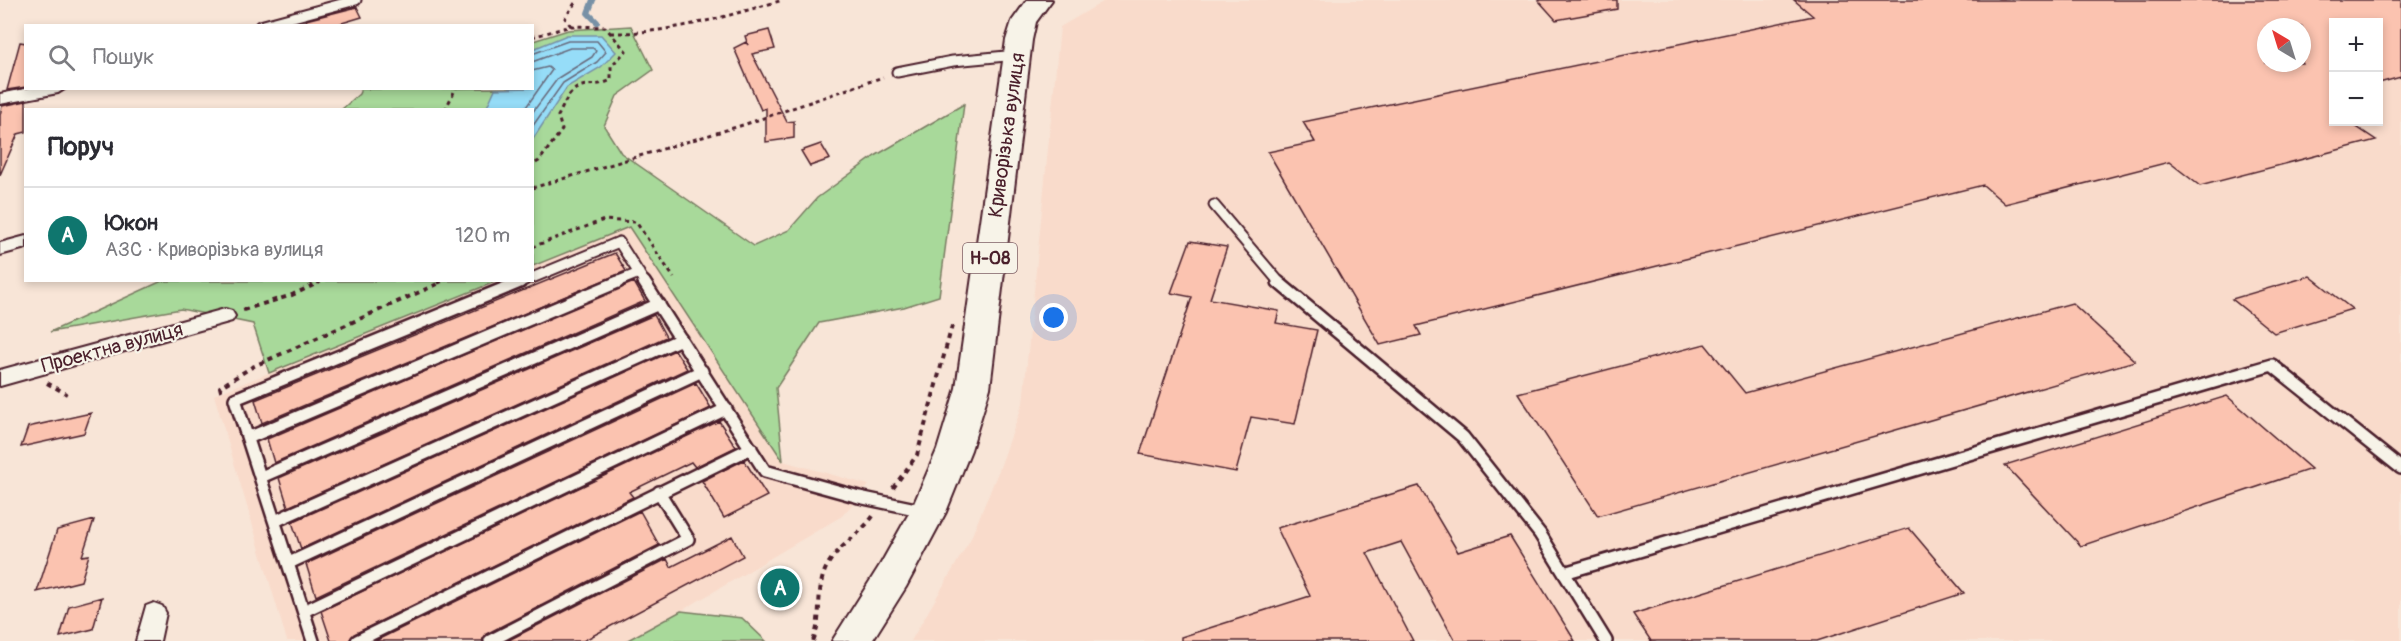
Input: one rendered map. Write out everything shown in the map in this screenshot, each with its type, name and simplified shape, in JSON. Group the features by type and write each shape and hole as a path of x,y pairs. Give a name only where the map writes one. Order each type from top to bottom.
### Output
{"main road":[{"name":"Криворізька вулиця","path":"851,641 894,576 928,512 954,450 973,388 1017,55 1024,21 1036,1"}],"street":[{"path":"0,99 47,90"},
{"path":"0,249 24,243"},
{"name":"Проектна вулиця","path":"0,378 225,316"},
{"path":"148,641 154,614"}],"lane":[{"path":"267,24 356,0"},
{"path":"897,72 953,61 1017,55"},
{"path":"1214,205 1281,285 1463,437 1539,534 1606,641"},
{"path":"534,277 619,242 765,471 928,512"},
{"path":"248,438 639,273"},
{"path":"313,641 235,399 520,282"},
{"path":"261,477 659,304"},
{"path":"275,521 681,339"},
{"path":"1564,573 2272,365 2401,468"},
{"path":"289,562 702,371"},
{"path":"304,611 726,409"},
{"path":"357,641 752,448"},
{"path":"490,641 688,539 659,492"}],"path":[{"path":"571,26 565,18 577,0"},
{"path":"611,33 633,35 655,31 730,15 783,0"},
{"path":"534,36 571,26 606,27 626,51 611,66 611,80 598,86 582,86 572,91 558,116 562,130 539,161 534,164"},
{"path":"534,187 743,125 897,72"},
{"path":"446,108 455,90"},
{"path":"225,316 292,295 320,282"},
{"path":"238,407 227,411 220,387 252,367 442,282"},
{"path":"813,641 819,629 823,576 839,549 867,527 882,502 917,455 955,313"}],"shaded area":[{"path":"1106,0 2401,0 2401,641 911,641 970,540 1023,403 1060,27"},
{"path":"629,227 783,461 869,485 842,516 626,641 287,641 214,395 495,282 534,282 534,266"}],"green space":[{"path":"631,26 653,70 617,96 604,126 621,153 754,246 789,230 817,198 875,156 964,104 939,296 904,307 819,323 776,388 783,461 629,227 534,266 534,108 343,108 361,90 534,90 534,41 568,30"},
{"path":"160,282 495,282 269,373 253,324 181,309 50,332"},
{"path":"681,611 742,618 766,641 626,641"}],"water":[{"path":"567,35 601,35 616,52 601,67 567,87 534,137 534,108 486,108 495,90 534,90 534,49"}],"building":[{"path":"1538,0 1617,0 1617,9 1556,20"},
{"path":"1794,0 2401,0 2401,77 2383,82 2383,18 2329,18 2329,126 2355,126 2376,140 2200,186 2169,162 2005,204 1983,185 1416,326 1421,335 1380,345 1268,152 1315,142 1303,122 1813,16"},
{"path":"357,7 362,17 339,24 307,24 306,20"},
{"path":"769,30 775,49 752,54 787,122 794,121 794,138 766,142 766,108 761,110 734,48 746,42 748,45 745,36"},
{"path":"20,42 24,43 24,87 7,90"},
{"path":"26,101 24,132 18,134 0,175 0,115 2,106"},
{"path":"821,144 830,159 810,166 801,151"},
{"path":"1190,241 1227,247 1210,299 1279,311 1276,323 1317,330 1295,424 1251,417 1236,472 1140,454 1192,297 1171,293"},
{"path":"615,253 626,271 262,423 255,400"},
{"path":"2310,276 2352,309 2274,333 2232,299"},
{"path":"634,282 645,301 274,463 267,439"},
{"path":"2072,303 2135,361 1598,516 1518,393 1705,344 1745,393"},
{"path":"654,315 666,337 288,507 279,478"},
{"path":"675,350 687,369 301,549 292,522"},
{"path":"696,383 711,408 316,596 306,564"},
{"path":"2227,396 2311,469 2081,546 2005,465"},
{"path":"91,413 84,433 21,447 28,427"},
{"path":"719,421 736,447 695,467 691,462 629,492 633,497 354,634 349,641 331,641 321,611"},
{"path":"744,460 767,496 724,518 702,481"},
{"path":"1419,486 1458,552 1510,536 1575,641 1455,641 1401,542 1367,553 1413,641 1181,641 1181,637 1310,596 1277,528"},
{"path":"640,511 659,545 486,634 482,641 375,641"},
{"path":"94,520 82,556 89,555 81,581 37,592 57,530"},
{"path":"1909,528 1964,593 1817,641 1651,641 1633,614"},
{"path":"732,536 743,556 583,641 507,641 667,559 671,567"},
{"path":"102,597 93,629 60,637 69,606"}],"waterway":[{"path":"593,0 588,13 597,22"}],"place":[{"name":"Юкон","path":"780,588"}]}
